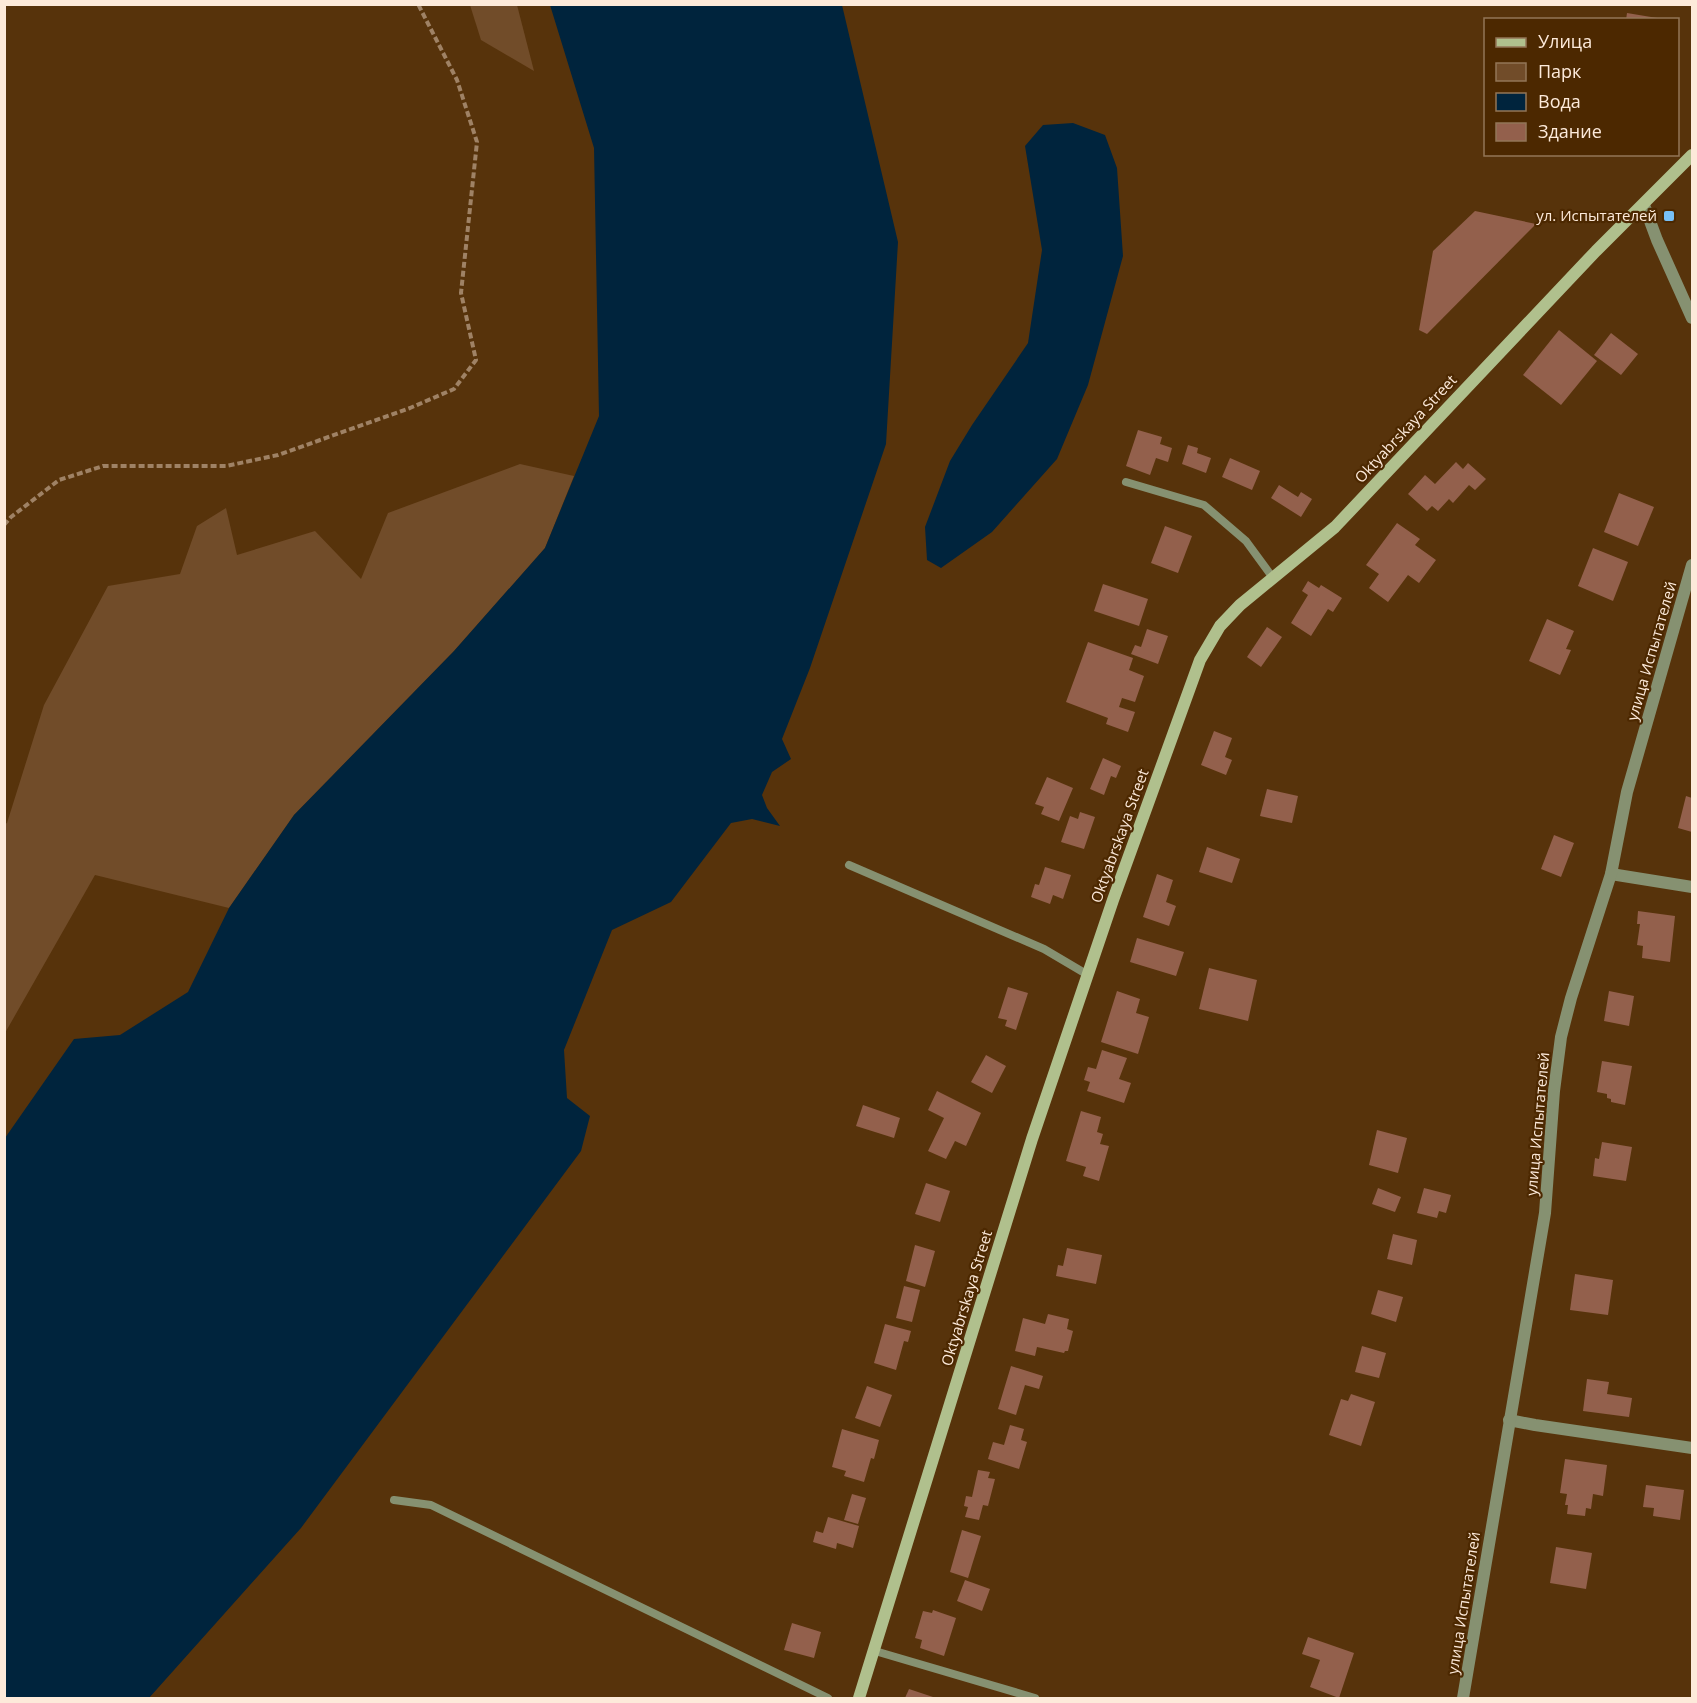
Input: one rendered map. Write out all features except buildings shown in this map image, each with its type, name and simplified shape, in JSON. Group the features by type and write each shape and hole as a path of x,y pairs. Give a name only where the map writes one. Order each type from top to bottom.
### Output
{"street":[{"name":"Oktyabrskaya Street","path":"859,1698 1029,1151 1088,975 1200,660 1220,626 1240,604 1335,527 1572,276 1692,154"},
{"path":"1644,205 1692,318"},
{"name":"улица Испытателей","path":"1463,1698 1545,1213 1554,1091 1561,1037 1571,998 1611,874 1627,792 1692,564"},
{"path":"1611,874 1692,887"},
{"path":"1509,1419 1535,1425 1692,1448"}],"lane":[{"path":"1126,482 1204,505 1246,541 1273,578"},
{"path":"849,866 1044,949 1088,975"},
{"path":"394,1500 431,1505 828,1698"},
{"path":"875,1651 1035,1698"}],"path":[{"path":"4,525 59,480 103,466 226,466 278,455 410,408 454,389 476,360 461,293 477,142 457,80 418,4"}],"green space":[{"path":"470,5 517,5 534,71 481,40"},
{"path":"520,464 574,476 545,548 454,651 294,815 229,908 95,875 5,1033 5,824 44,705 108,586 180,574 197,526 226,508 237,555 315,531 361,579 388,513"}],"water":[{"path":"550,5 842,5 898,242 886,444 810,668 782,739 791,759 772,772 762,795 767,808 780,826 752,819 731,823 671,902 612,930 564,1050 567,1098 590,1116 581,1151 301,1528 149,1698 5,1698 5,1138 74,1039 120,1035 188,992 229,908 294,815 454,651 545,548 599,416 594,148"},
{"path":"1073,123 1105,135 1117,168 1123,256 1088,385 1057,459 992,532 941,568 927,560 925,527 950,461 1028,343 1042,250 1025,146 1043,125"}],"place":[{"name":"ул. Испытателей","path":"1669,216"}]}
